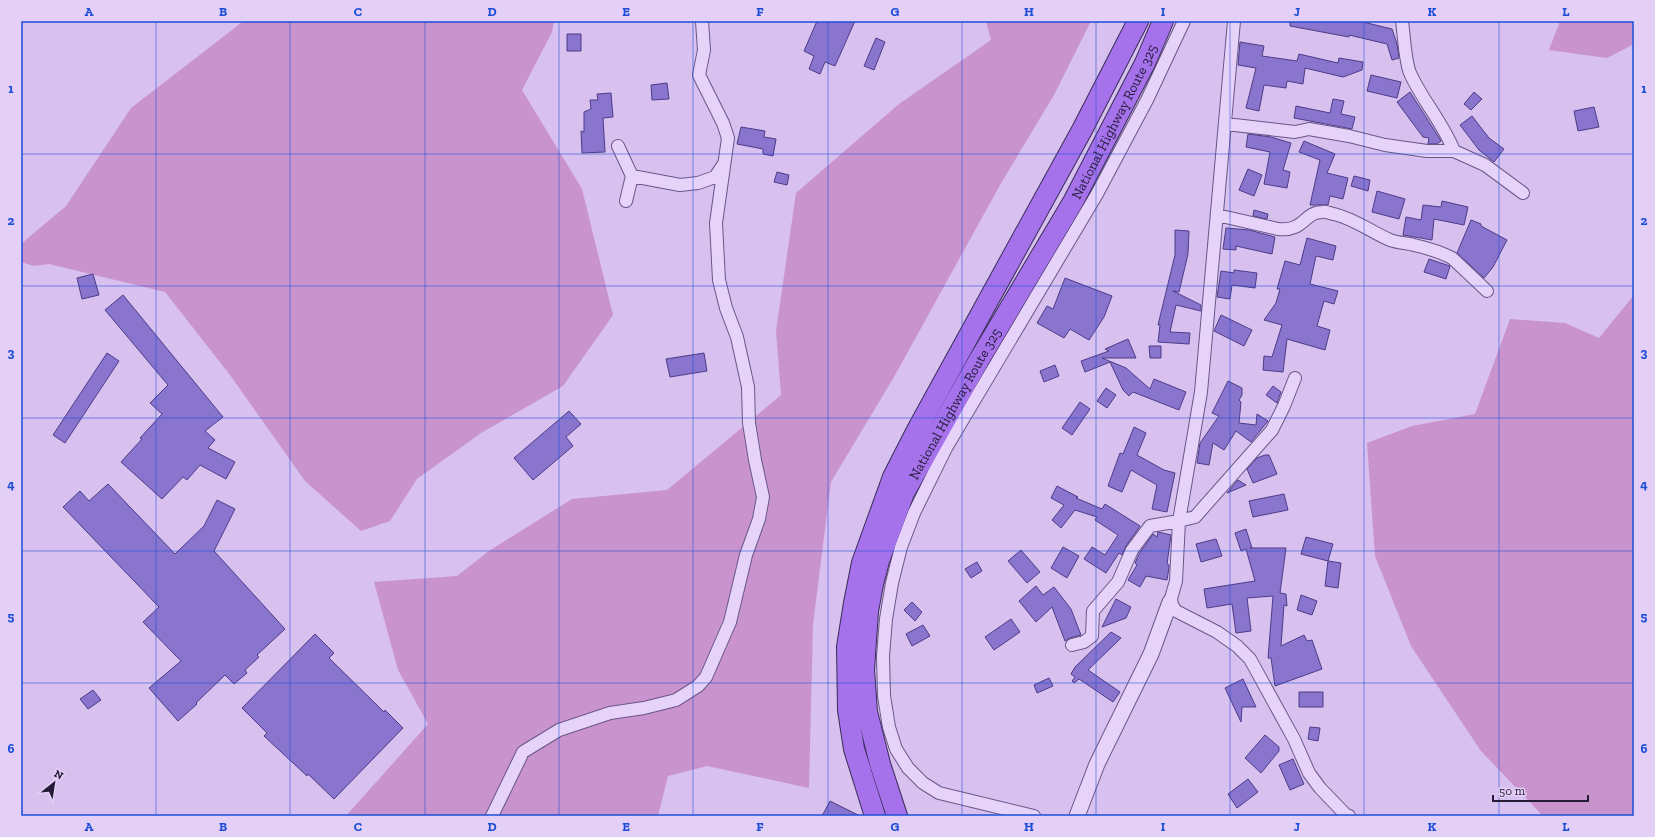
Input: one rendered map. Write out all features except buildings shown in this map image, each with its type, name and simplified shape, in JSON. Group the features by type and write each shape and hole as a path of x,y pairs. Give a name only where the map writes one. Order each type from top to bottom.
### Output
{"highway":[{"name":"National Highway Route 325","path":"875,816 854,749 848,710 847,647 862,563 893,478 1082,130 1138,21"},
{"name":"National Highway Route 325","path":"897,816 880,764 867,712 864,670 868,611 879,561 904,493 979,360 1073,202 1141,70 1163,21"}],"street":[{"path":"492,816 523,752 559,730 610,713 644,708 676,700 698,686 706,677 730,622 746,555 759,519 764,497 755,460 749,423 748,387 737,337 726,308 719,280 716,223 726,162 728,138 723,123 699,75 704,50 702,21"},
{"path":"1034,816 940,793 923,783 908,768 896,749 889,727 885,704 883,656 886,619 892,583 901,548 914,513 943,454 1097,194 1147,100 1184,21"},
{"path":"1077,816 1097,764 1150,654 1170,602 1176,581 1179,521 1201,392 1234,21"},
{"path":"1402,21 1409,71 1424,101 1449,140 1454,151"},
{"path":"1226,124 1295,132 1309,129 1350,136 1385,146 1427,151 1454,151 1485,165 1523,193"},
{"path":"618,146 632,176 626,201"},
{"path":"632,176 680,185 698,183 715,177 726,162"},
{"path":"1217,215 1288,230 1297,227 1312,214 1322,212 1344,217 1391,240 1421,247 1452,258 1487,291"},
{"path":"1072,645 1084,642 1092,636 1093,611 1118,582 1132,550 1150,526 1195,517 1272,430 1284,406 1295,378"},
{"path":"1170,602 1176,611 1217,632 1238,646 1250,659 1294,740 1309,773 1320,788 1346,815 1349,816"}],"shaded area":[{"path":"255,21 554,21 552,32 522,90 582,189 613,315 563,386 481,433 417,479 390,521 361,531 305,481 230,375 165,292 49,264 34,266 21,262 21,244 66,206 131,108 241,23"},
{"path":"986,21 1091,21 1054,95 1000,185 894,377 831,482 813,624 809,788 707,766 668,776 658,816 346,816 428,724 398,670 374,582 457,576 489,551 572,499 667,490 781,395 776,331 796,193 899,104 991,40"},
{"path":"1560,21 1634,21 1634,44 1607,58 1549,50"},
{"path":"1634,295 1634,816 1543,816 1481,751 1411,646 1375,556 1367,443 1412,426 1475,414 1510,319 1565,323 1599,338"}]}
